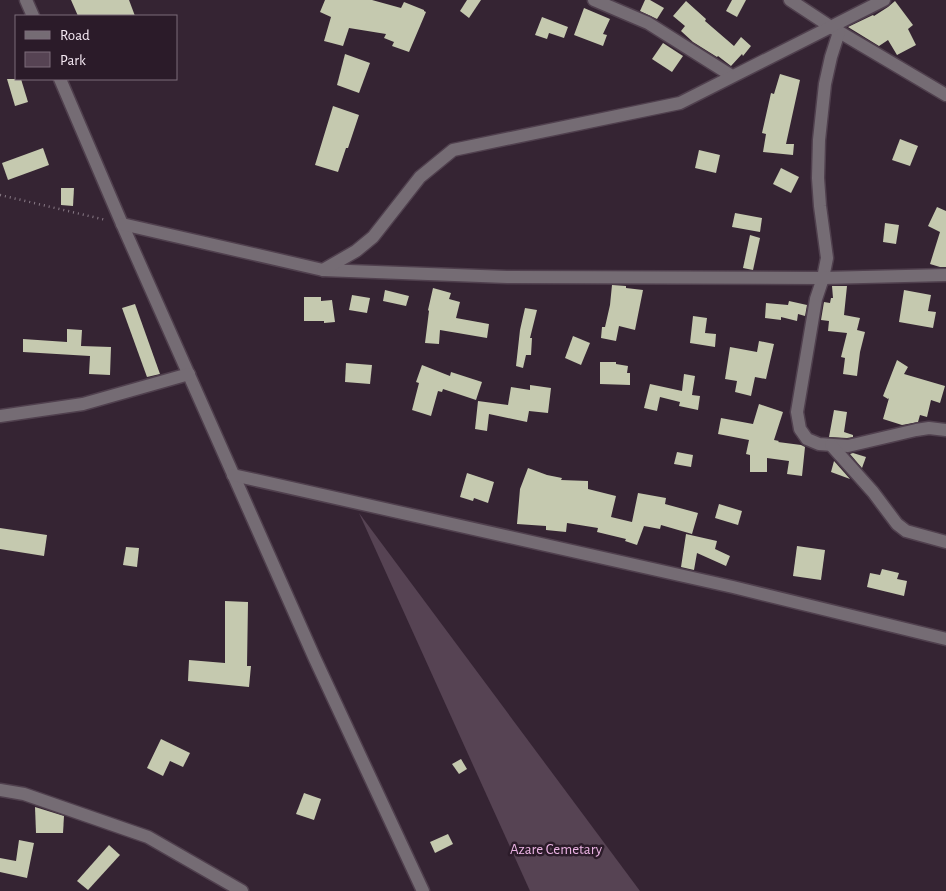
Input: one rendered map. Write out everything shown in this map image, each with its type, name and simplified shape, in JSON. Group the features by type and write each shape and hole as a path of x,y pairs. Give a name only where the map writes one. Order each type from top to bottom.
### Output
{"street":[{"path":"26,0 33,15"},
{"path":"594,0 648,23 732,76"},
{"path":"790,0 946,95"},
{"path":"323,270 356,251 373,237 420,177 453,150 680,102 835,29 884,0"},
{"path":"835,29 825,84 819,140 818,178 827,258 816,299 797,412 800,429 808,439 818,444 848,446 916,430 929,428 946,430"},
{"path":"60,80 122,224 315,659 423,891"},
{"path":"122,224 323,270 506,277 823,278 946,274"},
{"path":"0,416 84,404 189,374"},
{"path":"831,445 873,492 897,524 906,531 946,542"},
{"path":"233,475 733,587 946,639"},
{"path":"0,790 24,794 148,837 242,891"}],"path":[{"path":"0,195 122,224"}],"green space":[{"name":"Azare Cemetary","path":"359,513 640,891 530,891"}],"building":[{"path":"71,0 129,0 135,15 78,15"},
{"path":"325,0 372,0 401,8 404,2 426,12 409,52 392,46 394,42 384,38 386,34 349,28 343,46 324,41 331,17 320,12"},
{"path":"467,0 481,0 469,18 460,11"},
{"path":"645,0 650,0 664,8 657,19 640,11"},
{"path":"732,0 746,0 737,17 726,11"},
{"path":"686,1 706,19 705,21 734,46 741,37 751,46 743,56 742,54 731,66 718,56 693,42 681,31 685,26 673,16"},
{"path":"895,1 913,25 908,29 916,45 897,55 888,40 879,46 848,27 874,16"},
{"path":"584,8 610,19 603,34 607,35 603,46 574,35"},
{"path":"542,17 568,27 564,38 549,33 547,39 535,35"},
{"path":"663,43 683,56 672,72 652,59"},
{"path":"345,54 370,63 359,93 337,85"},
{"path":"780,74 800,80 786,144 794,144 793,155 763,152 766,134 762,133 771,93 774,94"},
{"path":"7,79 21,80 28,102 15,106"},
{"path":"333,106 359,115 338,172 315,165"},
{"path":"900,139 918,146 910,166 892,160"},
{"path":"43,148 49,165 8,180 2,163"},
{"path":"699,150 720,155 716,173 695,168"},
{"path":"781,168 799,177 791,193 773,184"},
{"path":"61,188 74,188 73,206 61,205"},
{"path":"937,207 946,211 946,267 930,264 940,232 928,226"},
{"path":"735,213 762,218 760,232 732,227"},
{"path":"885,223 899,225 896,244 883,242"},
{"path":"750,235 760,238 753,270 743,268"},
{"path":"612,285 643,290 635,330 619,326 616,341 601,338 602,327 605,327 610,305"},
{"path":"832,286 847,286 844,315 860,318 857,330 865,332 857,376 843,374 845,358 841,357 847,333 828,331 829,321 821,320 824,302 830,303 831,298 833,298"},
{"path":"433,288 451,293 449,299 460,302 456,318 489,324 487,338 440,330 439,344 425,343 428,310"},
{"path":"385,290 409,296 406,306 383,301"},
{"path":"904,290 931,295 928,311 936,312 933,328 899,322"},
{"path":"352,295 370,298 367,313 349,310"},
{"path":"304,297 321,297 321,301 332,300 335,322 304,321"},
{"path":"789,301 807,305 805,316 798,314 797,321 781,317 781,320 765,318 766,303 788,305"},
{"path":"135,304 160,374 147,377 122,308"},
{"path":"525,308 537,310 530,338 532,338 531,355 526,355 523,368 516,366 520,330"},
{"path":"693,316 707,318 705,333 716,334 715,347 690,343"},
{"path":"67,329 82,330 81,346 111,347 110,375 89,374 90,356 23,352 23,339 67,342"},
{"path":"573,336 590,343 581,365 565,358"},
{"path":"759,341 774,344 766,379 755,377 751,396 735,392 737,381 725,379 730,347 757,352"},
{"path":"897,360 908,367 904,374 945,386 940,403 931,400 927,417 920,415 918,422 902,425 883,419 889,398 883,396"},
{"path":"600,362 616,362 616,364 628,366 627,373 630,373 630,385 600,384"},
{"path":"346,363 372,365 370,384 345,382"},
{"path":"422,365 450,376 451,372 482,382 476,400 443,389 442,392 438,391 431,416 412,410 419,383 416,382"},
{"path":"684,374 695,376 692,395 700,396 698,410 679,406 680,402 660,397 657,411 644,408 650,384 682,391"},
{"path":"530,385 551,388 548,413 529,411 527,422 489,414 487,431 475,429 478,401 508,405 511,387 530,390"},
{"path":"759,404 783,412 774,440 805,447 802,476 787,474 789,461 767,458 767,472 750,472 750,455 746,454 749,440 718,434 721,418 753,424"},
{"path":"834,410 847,412 844,432 853,435 853,437 829,437"},
{"path":"677,452 693,455 691,467 674,464"},
{"path":"853,453 866,457 862,468 850,454"},
{"path":"834,461 850,479 831,472"},
{"path":"528,468 562,478 561,480 588,481 588,489 616,496 611,517 632,522 638,493 666,498 665,504 698,513 692,534 661,525 660,529 644,526 637,545 625,541 626,539 597,532 598,528 567,523 566,532 546,530 546,526 517,524 520,489"},
{"path":"467,473 494,482 488,503 474,498 473,501 460,497"},
{"path":"719,504 742,511 738,525 715,518"},
{"path":"0,528 47,535 44,556 0,549"},
{"path":"686,534 717,541 715,549 730,556 726,566 697,553 694,570 681,567"},
{"path":"797,546 825,550 821,580 793,576"},
{"path":"126,547 139,548 137,567 123,565"},
{"path":"882,569 899,573 897,579 907,581 904,596 867,587 870,573 880,575"},
{"path":"225,601 248,602 247,666 251,666 249,687 188,681 189,660 225,663"},
{"path":"161,739 190,753 183,767 170,761 163,776 147,768"},
{"path":"461,759 467,769 459,774 452,764"},
{"path":"304,793 321,799 314,820 296,814"},
{"path":"35,807 64,816 63,833 36,833"},
{"path":"448,834 453,844 435,853 430,842"},
{"path":"19,840 34,843 27,878 0,872 0,858 16,861"},
{"path":"109,845 120,855 88,890 77,881"}]}
